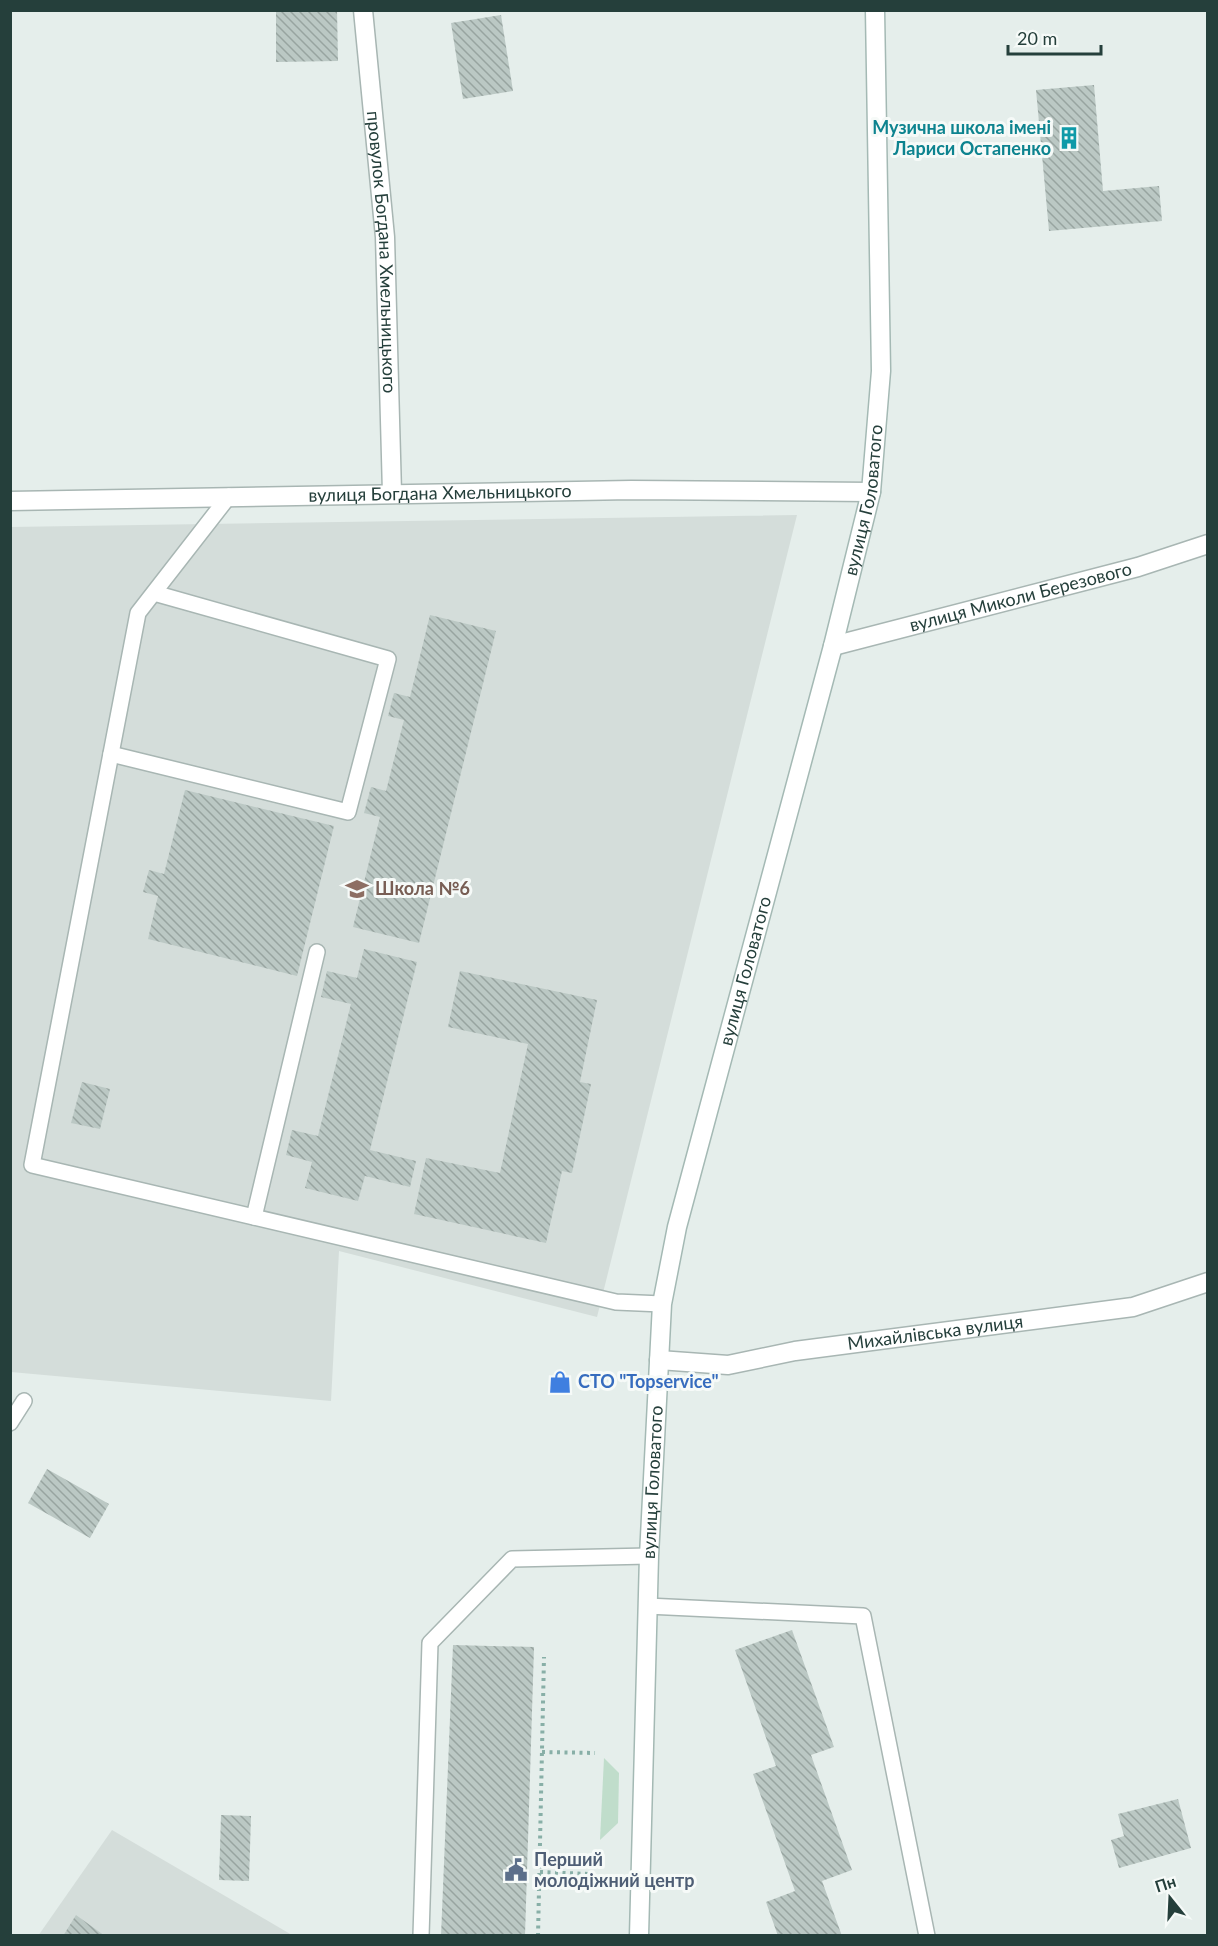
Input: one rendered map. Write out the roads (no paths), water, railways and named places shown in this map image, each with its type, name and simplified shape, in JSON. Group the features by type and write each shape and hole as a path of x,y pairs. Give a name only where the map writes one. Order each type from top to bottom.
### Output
{"street":[{"name":"провулок Богдана Хмельницького","path":"363,10 385,237 392,493"},
{"name":"вулиця Головатого","path":"639,1935 647,1606 662,1304 677,1227 833,646 871,492 881,371 875,10"},
{"name":"вулиця Богдана Хмельницького","path":"10,501 631,490 871,492"},
{"name":"вулиця Миколи Березового","path":"833,646 1138,567 1208,544"},
{"name":"Михайлівська вулиця","path":"659,1360 728,1365 795,1351 1133,1307 1208,1282"}],"lane":[{"path":"229,496 138,613 32,1165 616,1302 662,1304"},
{"path":"111,754 348,812 388,659 154,593"},
{"path":"254,1217 317,952"},
{"path":"10,1423 24,1401"},
{"path":"422,1935 430,1642 512,1559 649,1556"},
{"path":"647,1606 863,1616 927,1935"}],"place":[{"name":"Музична школа імені Лариси Остапенко","path":"1069,138"},
{"name":"Школа №6","path":"357,889"},
{"name":"СТО \"Topservice\"","path":"560,1382"},
{"name":"Перший молодіжний центр","path":"516,1870"}]}
